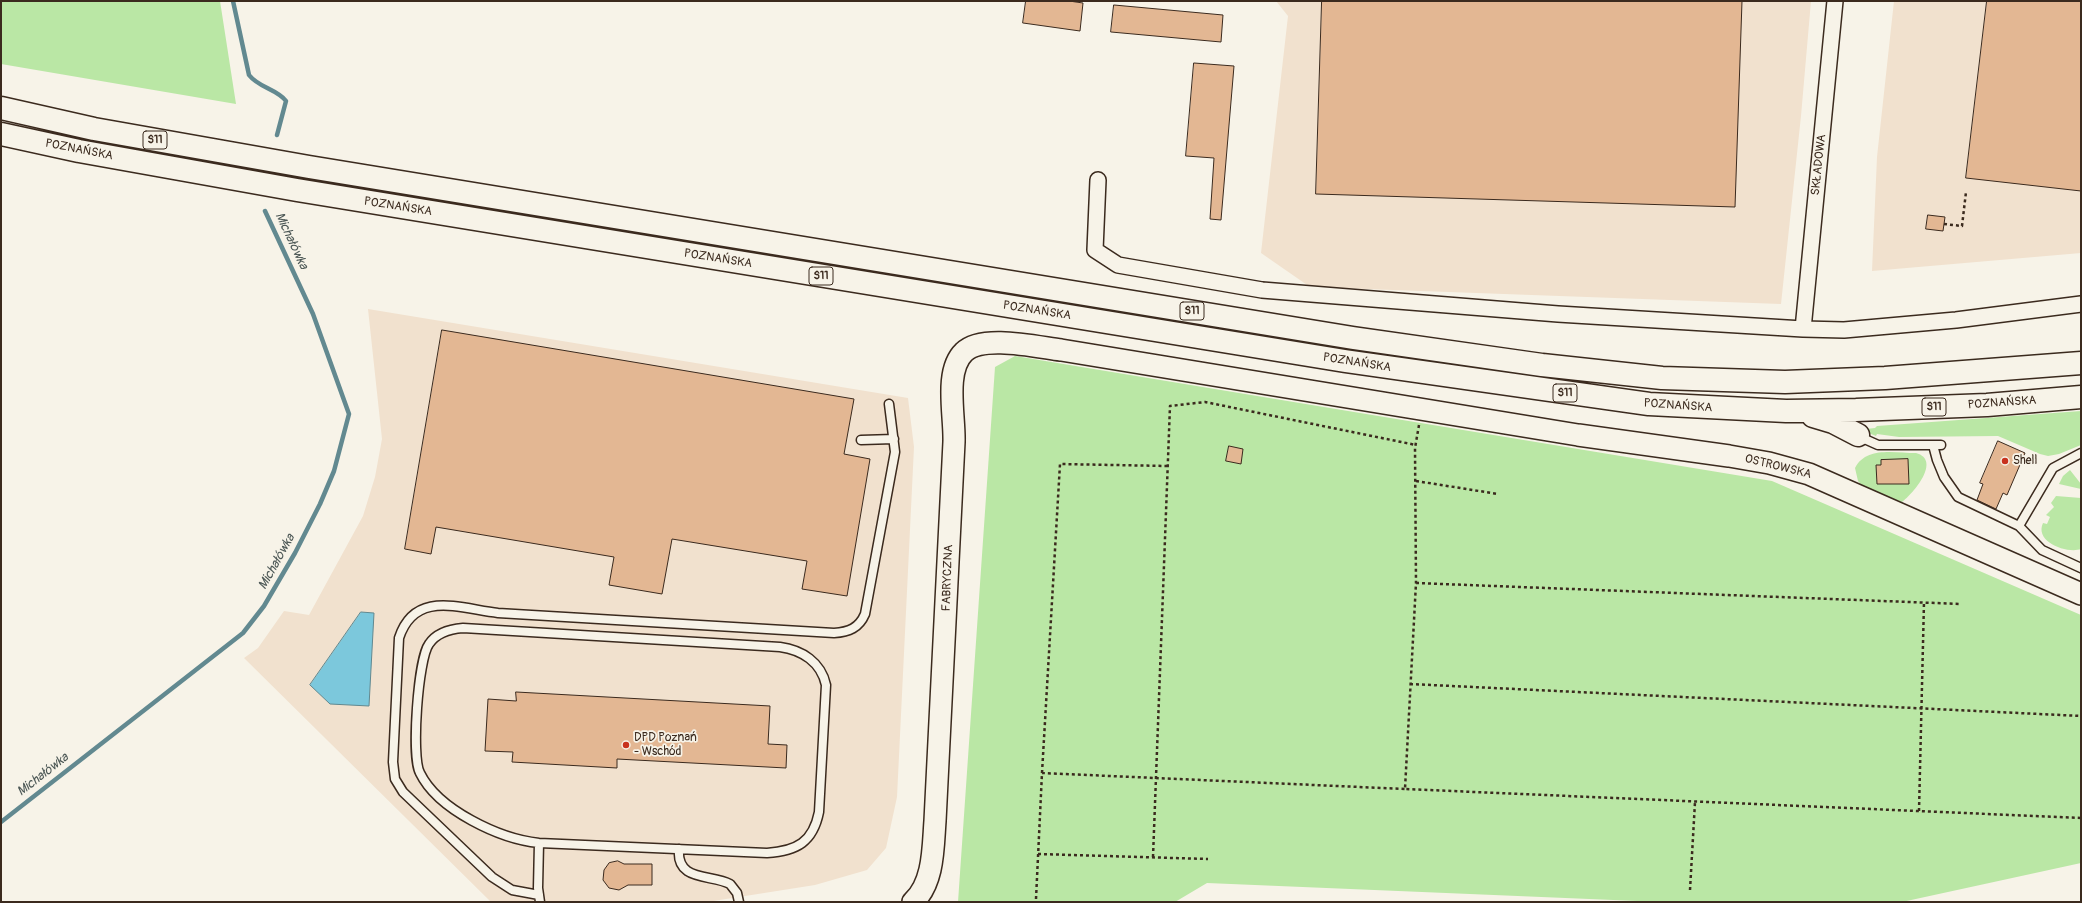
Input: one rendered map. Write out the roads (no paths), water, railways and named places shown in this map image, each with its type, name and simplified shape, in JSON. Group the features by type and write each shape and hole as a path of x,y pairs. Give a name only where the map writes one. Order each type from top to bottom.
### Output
{"highway":[{"name":"POZNAŃSKA","path":"1,108 94,129 309,167 1353,338 1542,365 1662,378 1785,382 1885,378 2081,363"},
{"name":"POZNAŃSKA","path":"1,134 79,151 297,190 1346,362 1649,404 1786,411 1987,405 2081,396"},
{"path":"1786,411 1827,420 1858,436"}],"street":[{"name":"SKŁADOWA","path":"1803,329 1836,1"},
{"path":"1098,180 1095,250 1118,265 1262,290 1558,314 1803,329 1844,330 1956,320 2081,304"},
{"name":"FABRYCZNA","path":"913,902 923,891 929,874 935,826 954,440 952,373 959,357 968,348 976,344 996,342 1061,350 1421,409"},
{"name":"OSTROWSKA","path":"1421,409 1578,435 1729,456 1791,468 1809,474 2081,594"}],"lane":[{"path":"539,843 539,898 512,890 492,877 410,799 395,779 393,762 399,638 404,626 419,612 428,607 444,604 498,614 834,633 849,631 860,624 865,614 893,466 894,439 889,404"},
{"path":"1858,436 1875,445 1937,445 1942,472 1958,497 2019,526 2042,550 2081,568"},
{"path":"861,440 894,439"},
{"path":"2019,526 2053,468 2081,453"},
{"path":"463,628 780,647 803,653 815,663 824,678 826,695 819,812 813,830 799,845 778,852 539,843 517,839 457,812 444,803 420,773 415,752 422,662 428,645 432,639 446,630 463,628"},
{"path":"680,849 679,857 686,869 698,876 730,884 736,893 739,902"}],"water":[{"path":"361,612 374,613 369,706 330,704 310,685"}],"waterway":[{"name":"Michałówka","path":"233,1 249,75 258,83 278,94 286,101 277,135"},
{"name":"Michałówka","path":"1,822 243,633 264,606 295,553 320,504 334,471 349,414 313,314 265,211"}],"place":[{"name":"Shell","path":"2005,461"},
{"name":"DPD Poznań - Wschód","path":"626,745"}]}
